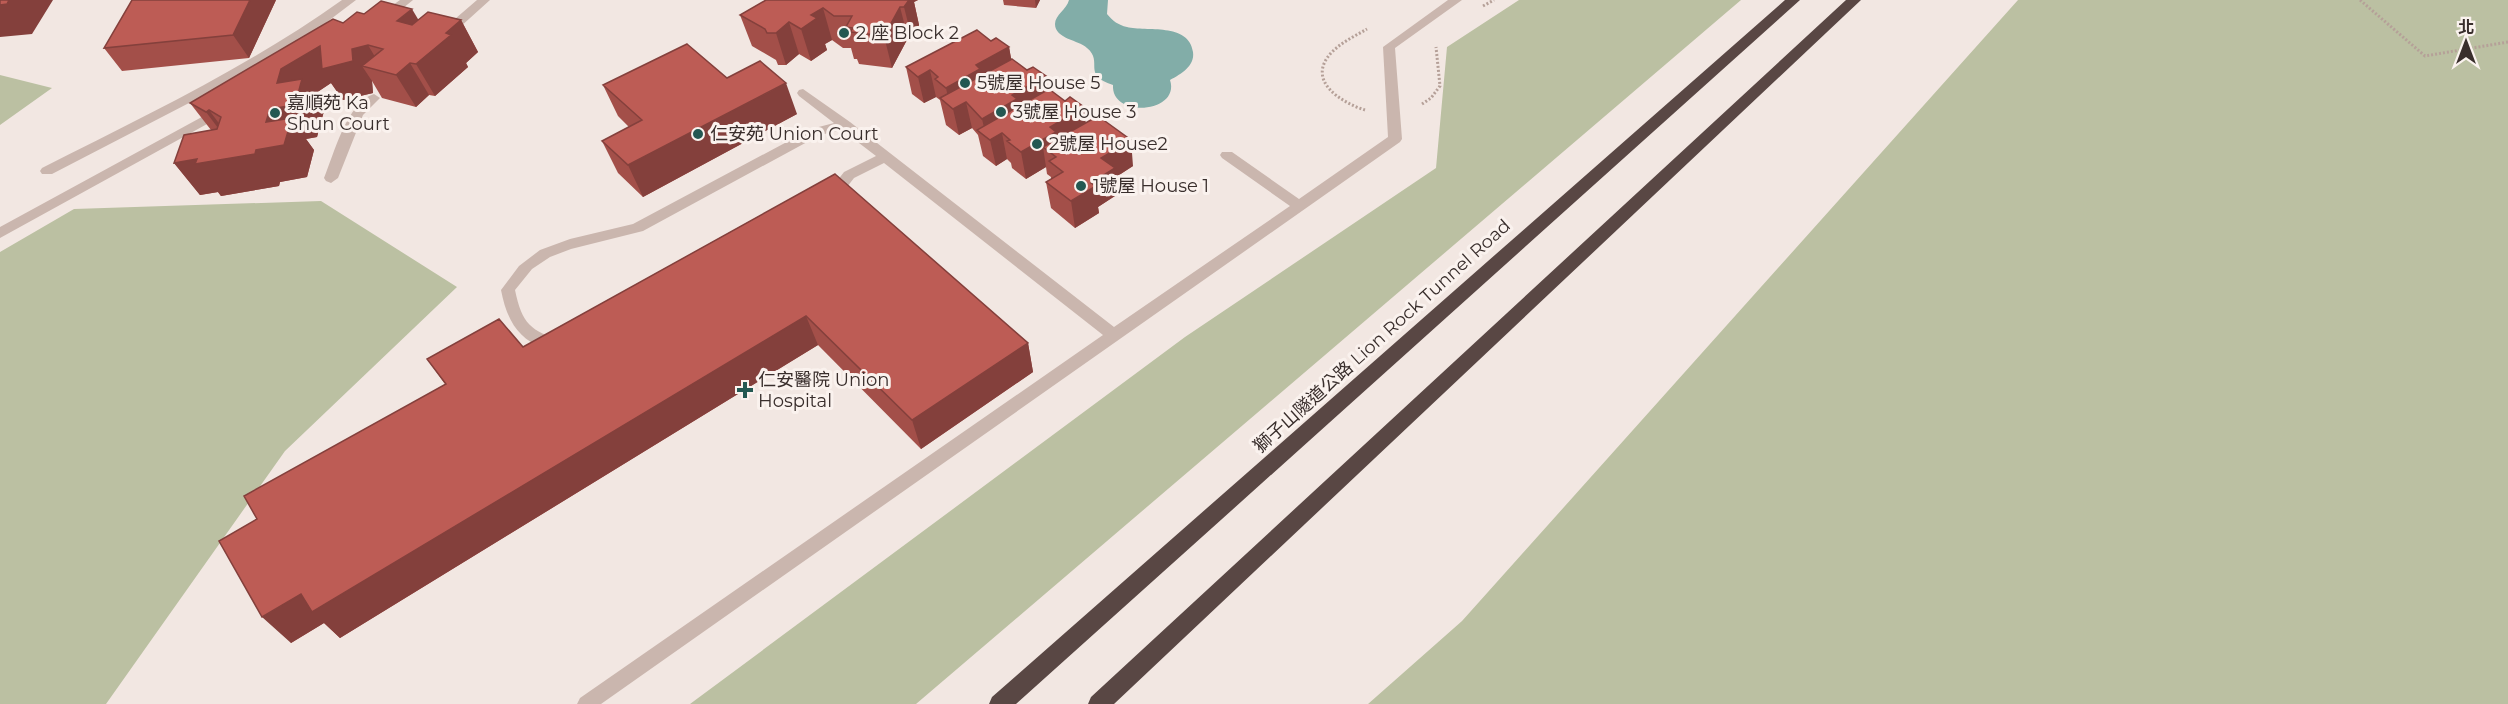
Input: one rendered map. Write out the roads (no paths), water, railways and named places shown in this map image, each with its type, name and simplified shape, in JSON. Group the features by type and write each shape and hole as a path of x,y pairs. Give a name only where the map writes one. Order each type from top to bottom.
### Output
{"highway":[{"name":"獅子山隧道公路 Lion Rock Tunnel Road","path":"1000,704 1792,0"},
{"path":"1099,704 1854,0"}],"street":[{"path":"47,171 260,60 321,23 350,0"},
{"path":"372,25 407,0"},
{"path":"435,43 484,0"},
{"path":"586,704 1395,139 1389,47 1456,0"},
{"path":"803,93 1114,335"},
{"path":"331,178 357,113 374,98"},
{"path":"0,233 229,106"},
{"path":"574,343 566,346 545,343 529,335 512,311 508,290 518,275 537,257 571,244 617,235 638,228 816,132 845,125"},
{"path":"1227,155 1300,206"},
{"path":"821,206 831,200 849,175 886,157"}],"water":[{"path":"1069,0 1108,0 1107,14 1121,25 1166,30 1184,36 1193,52 1192,61 1183,72 1170,80 1171,91 1165,99 1145,108 1123,103 1115,96 1113,85 1103,81 1095,73 1092,53 1083,45 1063,36 1056,29 1056,21"}],"place":[{"name":"2 座 Block 2","path":"844,33"},
{"name":"5號屋 House 5","path":"965,83"},
{"name":"3號屋 House 3","path":"1001,112"},
{"name":"嘉順苑 Ka Shun Court","path":"275,113"},
{"name":"仁安苑 Union Court","path":"698,134"},
{"name":"2號屋 House2","path":"1037,144"},
{"name":"1號屋 House 1","path":"1081,186"},
{"name":"仁安醫院 Union Hospital","path":"745,390"}]}
